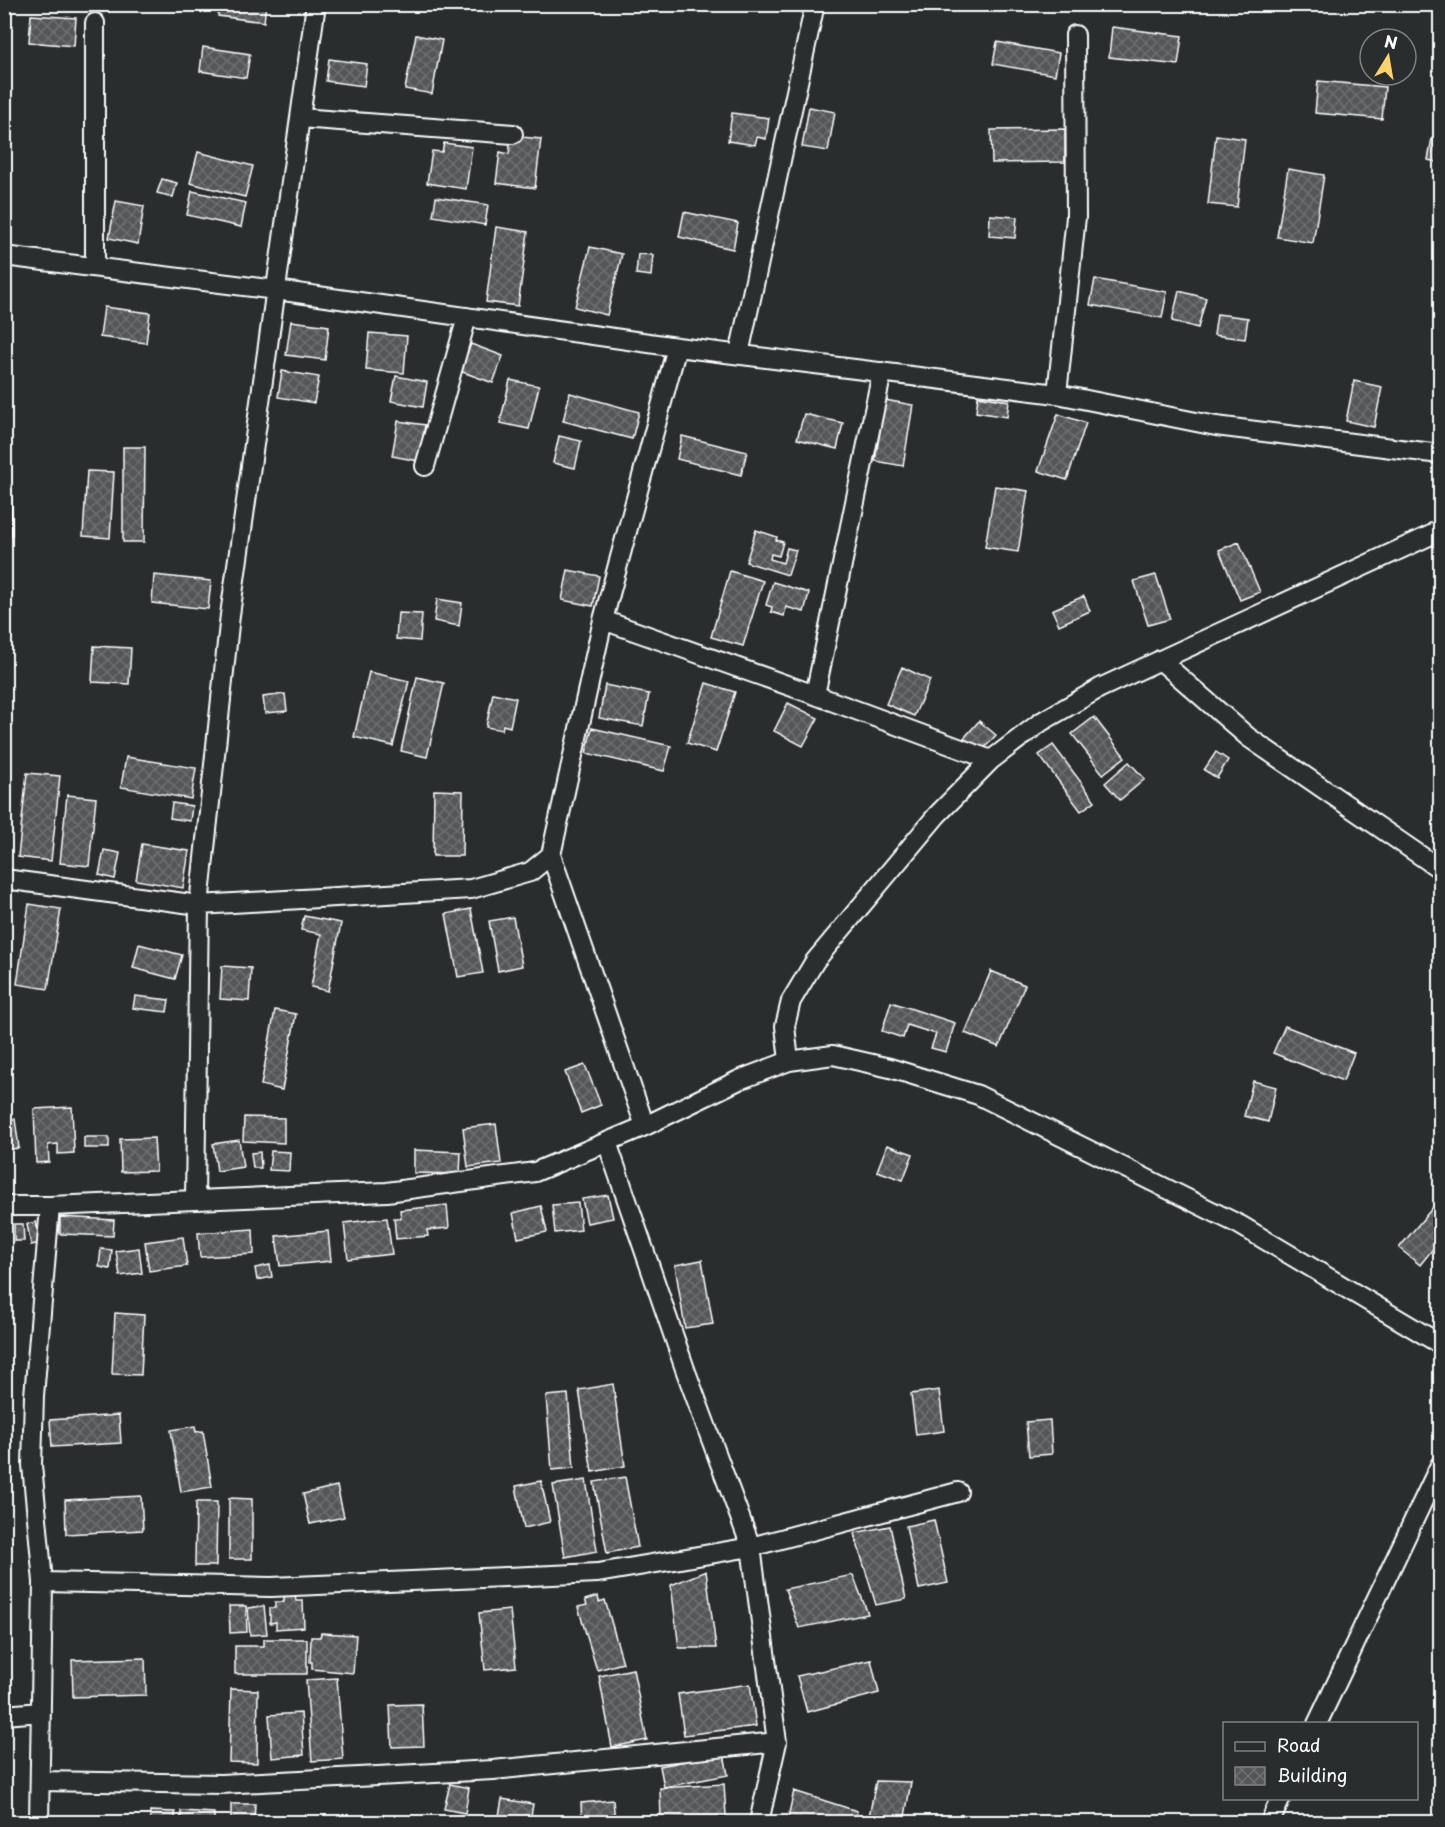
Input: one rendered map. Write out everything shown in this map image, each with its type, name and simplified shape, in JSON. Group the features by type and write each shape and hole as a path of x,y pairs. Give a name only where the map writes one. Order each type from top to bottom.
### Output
{"street":[{"path":"195,1199 199,906 230,615 316,4"},
{"path":"739,354 815,4"},
{"path":"95,267 96,23"},
{"path":"1057,394 1076,217 1075,35"},
{"path":"300,118 513,134"},
{"path":"4,256 276,290 677,347 1057,394 1216,426 1440,454"},
{"path":"425,466 467,317"},
{"path":"645,1126 551,855 603,620 677,347"},
{"path":"815,695 882,372"},
{"path":"789,1061 785,1026 791,1001 815,961 937,814 991,760 1041,722 1100,688 1420,540 1440,528"},
{"path":"603,620 991,760"},
{"path":"1160,660 1248,738 1440,869"},
{"path":"4,879 199,906 471,889 530,872 551,855"},
{"path":"4,1206 387,1192 535,1172 645,1126 739,1080 789,1061 833,1055 890,1068 978,1095 1240,1225 1440,1344"},
{"path":"607,1142 685,1369 751,1547 777,1742 759,1822"},
{"path":"39,1822 43,1582 32,1465 34,1396 50,1206"},
{"path":"1318,1722 1440,1465"},
{"path":"43,1582 271,1587 598,1573 751,1547 958,1492"},
{"path":"4,1715 41,1713"},
{"path":"40,1781 221,1784 493,1770 777,1742"},
{"path":"1270,1822 1280,1800"}],"building":[{"path":"219,4 266,4 264,22 218,16"},
{"path":"31,15 76,18 74,46 29,42"},
{"path":"1112,27 1182,36 1178,65 1109,57"},
{"path":"416,35 442,40 432,94 405,89"},
{"path":"997,42 1059,53 1055,75 993,64"},
{"path":"203,47 250,54 246,78 200,71"},
{"path":"329,59 367,64 364,86 326,81"},
{"path":"1318,81 1358,85 1358,87 1385,87 1382,119 1315,113"},
{"path":"809,107 835,112 828,151 802,147"},
{"path":"732,113 769,118 766,139 757,137 755,145 728,141"},
{"path":"1065,129 1065,162 992,163 991,130"},
{"path":"1216,135 1245,139 1237,207 1208,204"},
{"path":"511,136 541,139 535,188 496,183 500,152 509,154"},
{"path":"1432,138 1440,139 1440,163 1428,160"},
{"path":"444,143 472,147 466,189 427,183 432,151 442,152"},
{"path":"198,152 253,166 245,197 190,183"},
{"path":"1288,169 1324,175 1313,243 1277,237"},
{"path":"162,179 177,183 173,197 157,193"},
{"path":"192,191 246,203 241,227 187,215"},
{"path":"436,197 488,205 485,225 433,216"},
{"path":"116,201 144,206 138,244 109,238"},
{"path":"684,212 738,223 733,249 679,237"},
{"path":"990,215 1017,217 1015,238 989,236"},
{"path":"496,227 528,232 518,306 486,302"},
{"path":"590,247 622,254 607,315 575,307"},
{"path":"638,254 653,255 651,276 636,274"},
{"path":"1095,279 1167,292 1162,318 1090,305"},
{"path":"1179,291 1206,298 1198,328 1172,321"},
{"path":"104,307 150,313 146,343 100,337"},
{"path":"1217,314 1248,318 1245,339 1214,335"},
{"path":"291,321 329,326 325,360 286,355"},
{"path":"369,333 407,336 404,373 366,370"},
{"path":"471,344 503,356 493,383 460,371"},
{"path":"282,371 319,377 314,403 278,397"},
{"path":"396,376 427,382 423,407 391,401"},
{"path":"510,380 539,386 529,429 500,423"},
{"path":"1354,381 1382,387 1374,427 1346,421"},
{"path":"570,393 639,412 632,439 563,421"},
{"path":"978,396 1009,401 1007,417 976,412"},
{"path":"885,400 913,405 903,466 875,461"},
{"path":"804,414 843,423 837,449 797,439"},
{"path":"1058,414 1086,423 1067,480 1038,471"},
{"path":"398,421 425,425 419,461 392,456"},
{"path":"559,436 581,441 575,468 553,463"},
{"path":"682,436 747,452 741,475 677,459"},
{"path":"123,447 145,447 144,542 123,542"},
{"path":"4,462 11,462 12,535 4,535"},
{"path":"87,471 114,472 110,538 83,536"},
{"path":"995,486 1028,491 1018,552 985,547"},
{"path":"756,530 777,537 776,540 783,542 779,556 771,554 770,559 783,563 787,548 796,550 788,575 746,562"},
{"path":"1239,542 1260,592 1240,600 1219,550"},
{"path":"568,570 599,576 593,606 562,600"},
{"path":"730,571 763,581 743,646 711,637"},
{"path":"154,575 211,581 208,609 152,603"},
{"path":"1156,575 1170,619 1148,625 1134,581"},
{"path":"773,582 809,593 804,612 786,607 784,616 771,612 772,607 766,605"},
{"path":"1084,596 1090,611 1059,625 1052,610"},
{"path":"437,599 462,603 459,626 434,621"},
{"path":"398,613 422,614 420,641 396,639"},
{"path":"94,646 131,648 129,684 92,682"},
{"path":"902,667 930,680 914,716 886,704"},
{"path":"369,672 409,681 393,746 354,737"},
{"path":"417,677 444,683 427,757 401,751"},
{"path":"706,683 735,692 716,752 687,743"},
{"path":"605,685 649,694 643,726 599,718"},
{"path":"493,693 516,698 510,727 503,725 502,730 486,727"},
{"path":"285,694 287,711 265,713 263,697"},
{"path":"788,703 818,718 803,746 774,731"},
{"path":"1094,717 1125,757 1103,774 1072,734"},
{"path":"979,721 996,735 981,752 964,738"},
{"path":"592,728 671,746 664,771 586,753"},
{"path":"1053,745 1095,801 1081,811 1039,755"},
{"path":"1216,752 1228,760 1217,778 1204,770"},
{"path":"126,757 196,768 191,799 121,787"},
{"path":"1129,762 1145,779 1120,800 1105,783"},
{"path":"27,773 60,776 51,861 18,857"},
{"path":"434,790 463,791 462,856 433,856"},
{"path":"67,795 96,798 89,866 60,863"},
{"path":"172,803 192,806 190,821 170,818"},
{"path":"142,844 189,851 183,888 136,880"},
{"path":"104,850 120,853 115,879 99,875"},
{"path":"29,904 61,909 48,989 17,984"},
{"path":"471,909 483,973 458,977 446,914"},
{"path":"304,916 341,923 328,991 311,987 321,934 301,930"},
{"path":"513,917 522,966 498,971 489,921"},
{"path":"139,944 182,955 175,979 133,968"},
{"path":"222,966 251,968 249,1001 220,999"},
{"path":"991,971 1025,985 999,1047 965,1033"},
{"path":"135,996 169,1000 167,1012 133,1008"},
{"path":"891,1002 955,1023 946,1052 931,1048 936,1034 907,1025 903,1038 882,1031"},
{"path":"275,1010 296,1014 282,1090 261,1085"},
{"path":"1285,1026 1354,1053 1343,1081 1273,1053"},
{"path":"585,1065 601,1105 581,1113 565,1072"},
{"path":"1253,1081 1276,1087 1268,1122 1244,1116"},
{"path":"72,1107 74,1153 58,1154 58,1144 48,1145 49,1162 36,1163 34,1109"},
{"path":"244,1117 284,1118 284,1143 243,1141"},
{"path":"15,1119 19,1148 4,1150 4,1120"},
{"path":"496,1124 501,1163 468,1167 463,1128"},
{"path":"84,1137 109,1137 109,1148 84,1148"},
{"path":"154,1138 156,1171 121,1172 120,1139"},
{"path":"239,1140 243,1167 217,1171 213,1144"},
{"path":"887,1145 913,1154 903,1180 877,1171"},
{"path":"414,1150 461,1152 460,1174 414,1173"},
{"path":"271,1151 290,1152 289,1171 269,1170"},
{"path":"260,1152 261,1168 253,1168 251,1153"},
{"path":"608,1195 613,1218 587,1223 582,1199"},
{"path":"578,1203 581,1230 555,1233 552,1205"},
{"path":"447,1205 449,1228 427,1230 428,1236 396,1239 394,1218 401,1218 400,1210"},
{"path":"541,1206 547,1232 518,1238 513,1213"},
{"path":"1434,1206 1440,1211 1440,1240 1420,1265 1399,1248"},
{"path":"60,1217 114,1220 113,1236 60,1234"},
{"path":"387,1218 392,1254 348,1259 344,1223"},
{"path":"36,1222 40,1243 31,1245 27,1224"},
{"path":"14,1224 23,1224 24,1241 14,1241"},
{"path":"253,1229 254,1254 200,1257 198,1233"},
{"path":"328,1231 331,1261 280,1266 276,1236"},
{"path":"183,1237 187,1266 149,1271 145,1242"},
{"path":"139,1248 142,1273 120,1276 116,1251"},
{"path":"101,1249 112,1250 110,1269 99,1267"},
{"path":"702,1260 713,1324 685,1328 675,1265"},
{"path":"270,1265 272,1277 257,1280 255,1268"},
{"path":"115,1313 144,1315 141,1375 112,1374"},
{"path":"613,1384 625,1466 592,1472 579,1390"},
{"path":"939,1390 944,1431 916,1435 911,1394"},
{"path":"568,1394 574,1468 552,1470 546,1396"},
{"path":"119,1415 121,1443 52,1447 50,1420"},
{"path":"1050,1420 1052,1454 1029,1456 1026,1422"},
{"path":"195,1426 196,1432 203,1431 212,1487 181,1492 171,1430"},
{"path":"625,1477 638,1547 607,1553 594,1482"},
{"path":"586,1480 597,1551 565,1557 553,1485"},
{"path":"541,1481 550,1522 524,1528 516,1486"},
{"path":"337,1486 344,1517 310,1524 303,1494"},
{"path":"141,1496 143,1530 66,1534 65,1500"},
{"path":"229,1498 252,1499 252,1559 229,1559"},
{"path":"196,1502 217,1502 216,1566 195,1566"},
{"path":"934,1520 948,1583 919,1589 906,1526"},
{"path":"890,1526 906,1599 876,1605 854,1533"},
{"path":"706,1571 716,1648 679,1648 671,1585"},
{"path":"853,1575 868,1614 799,1628 785,1589"},
{"path":"295,1595 296,1601 303,1601 304,1627 276,1629 276,1622 270,1623 270,1608 275,1608 275,1602 284,1602 284,1596"},
{"path":"598,1596 599,1602 605,1600 623,1663 597,1670 578,1607 587,1605 585,1600"},
{"path":"229,1606 246,1606 247,1632 230,1633"},
{"path":"264,1606 267,1634 250,1635 248,1608"},
{"path":"510,1610 516,1667 485,1670 479,1613"},
{"path":"321,1633 356,1635 353,1673 312,1669 311,1637 320,1637"},
{"path":"264,1639 307,1639 307,1674 235,1674 235,1646 264,1646"},
{"path":"145,1658 146,1695 73,1697 72,1660"},
{"path":"871,1660 879,1693 807,1712 797,1676"},
{"path":"633,1669 647,1740 612,1747 599,1676"},
{"path":"337,1678 343,1759 312,1761 306,1680"},
{"path":"750,1684 756,1726 684,1735 678,1694"},
{"path":"231,1689 258,1690 257,1763 229,1762"},
{"path":"422,1704 424,1746 392,1747 390,1705"},
{"path":"301,1713 304,1755 272,1758 269,1715"},
{"path":"724,1754 728,1775 664,1787 660,1766"},
{"path":"876,1781 911,1782 904,1822 868,1822"},
{"path":"450,1784 469,1788 465,1813 444,1809"},
{"path":"724,1784 726,1816 661,1819 660,1788"},
{"path":"794,1791 857,1811 855,1822 787,1822"},
{"path":"502,1799 533,1804 530,1822 498,1822"},
{"path":"613,1800 615,1822 582,1822 581,1803"},
{"path":"231,1804 255,1804 254,1822 231,1822"},
{"path":"150,1811 175,1812 175,1822 150,1822"},
{"path":"181,1811 214,1813 214,1822 181,1822"},
{"path":"456,1816 472,1818 471,1822 455,1822"}]}
